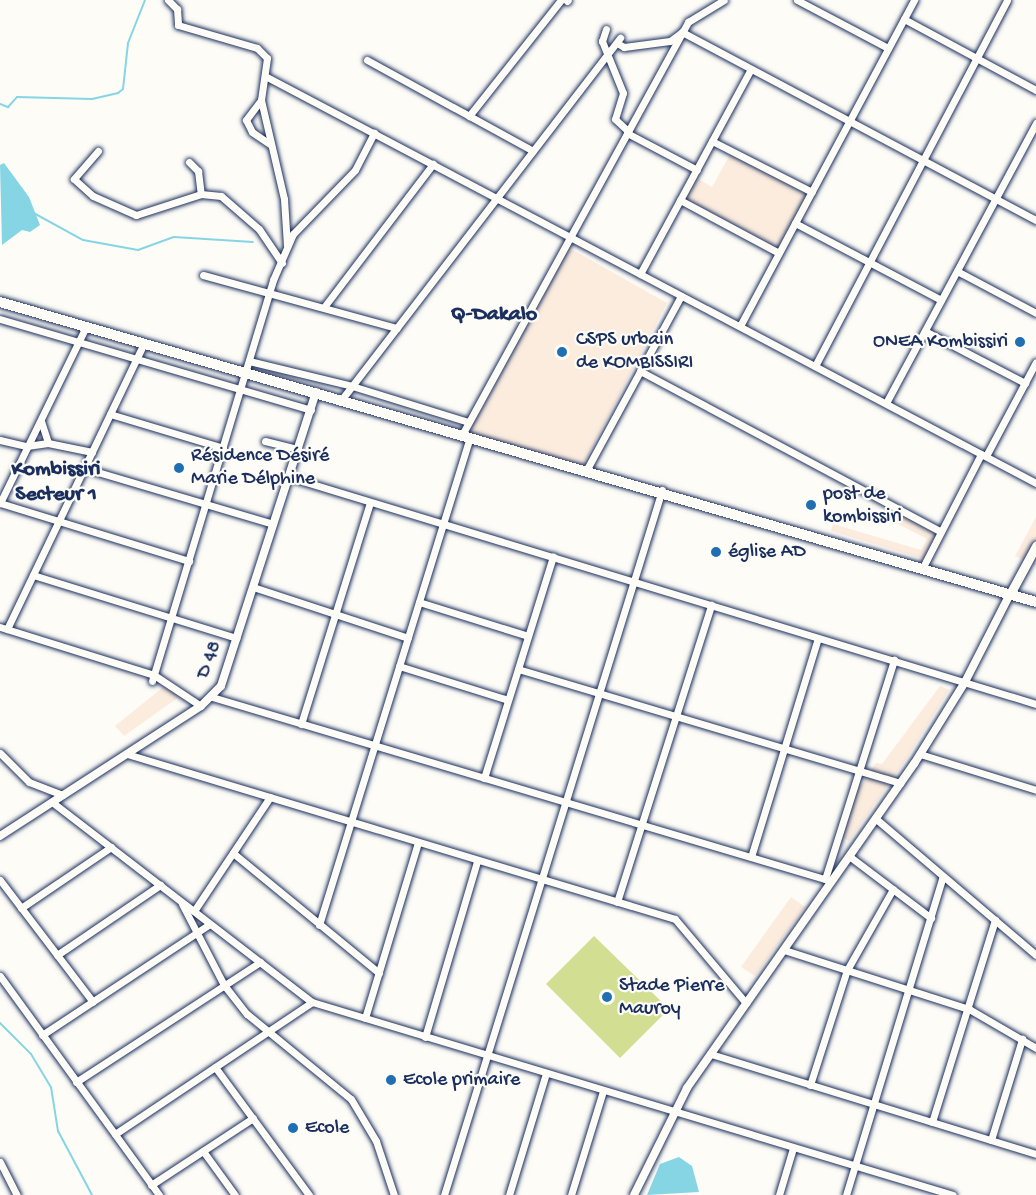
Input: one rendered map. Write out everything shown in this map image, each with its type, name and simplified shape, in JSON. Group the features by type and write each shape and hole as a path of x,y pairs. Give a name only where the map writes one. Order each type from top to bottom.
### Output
{"highway":[{"path":"0,302 144,343 247,367 316,392 662,490 1036,602"}],"main road":[{"path":"1010,594 1036,546"}],"street":[{"path":"168,0 177,9 178,25 257,48 267,58 261,100 284,199 288,252"},
{"path":"469,116 565,0"},
{"path":"320,925 443,524 467,434 468,422 688,22 724,0"},
{"path":"797,0 888,48"},
{"path":"740,326 914,0"},
{"path":"815,366 1007,0"},
{"path":"904,19 1036,90"},
{"path":"606,28 602,41 623,93 615,119 627,132 697,170"},
{"path":"342,399 618,40 624,47 670,41 682,33"},
{"path":"682,33 1036,220"},
{"path":"367,60 533,151"},
{"path":"640,274 751,69"},
{"path":"265,76 1036,483"},
{"path":"261,100 246,120 252,132 270,144"},
{"path":"886,404 1035,126"},
{"path":"153,678 270,291 300,226 355,170 374,133"},
{"path":"712,141 812,192"},
{"path":"98,151 74,183 122,211 145,214 201,194 230,199 259,229 282,263"},
{"path":"189,162 198,171 201,194"},
{"path":"324,307 433,164"},
{"path":"680,200 779,254"},
{"path":"795,223 941,300"},
{"path":"957,271 1036,313"},
{"path":"202,276 270,291 397,328"},
{"path":"587,469 681,296"},
{"path":"0,319 311,410"},
{"path":"86,327 0,503 189,561"},
{"path":"925,331 1025,383"},
{"path":"144,343 33,575 3,628 153,678 201,706"},
{"path":"923,567 1036,362"},
{"path":"247,367 352,386 468,422"},
{"path":"640,371 941,532"},
{"name":"D 48","path":"0,836 212,697 236,639 316,392"},
{"path":"110,414 223,448"},
{"path":"41,418 48,443"},
{"path":"0,440 27,446 48,443 92,452"},
{"path":"265,441 298,449"},
{"path":"84,468 273,524"},
{"path":"289,477 1036,704"},
{"path":"444,1195 485,1054 662,490"},
{"path":"302,723 370,502"},
{"path":"484,778 553,557"},
{"path":"33,575 236,639"},
{"path":"253,587 408,638"},
{"path":"634,1195 675,1112 711,1054 828,880 849,855 920,754 964,682 1010,594"},
{"path":"419,602 528,636"},
{"path":"617,902 711,605"},
{"path":"752,857 818,638"},
{"path":"828,880 894,660"},
{"path":"399,666 508,700"},
{"path":"518,669 900,783"},
{"path":"212,697 828,880"},
{"path":"0,753 29,782 63,795"},
{"path":"127,753 477,861 675,919 746,1003"},
{"path":"920,754 1036,790"},
{"path":"194,911 270,797"},
{"path":"52,802 312,1002 953,1195"},
{"path":"875,818 1036,955"},
{"path":"365,1018 418,843"},
{"path":"21,908 111,847"},
{"path":"232,853 379,973"},
{"path":"849,855 931,918"},
{"path":"425,1037 477,861"},
{"path":"846,1195 943,876"},
{"path":"0,880 93,1002"},
{"path":"57,955 160,885"},
{"path":"810,1085 847,970 893,889"},
{"path":"181,901 224,986 267,1033 351,1099 376,1141 394,1195"},
{"path":"933,1122 995,920"},
{"path":"42,1035 210,924"},
{"path":"783,950 969,1009 1036,1047"},
{"path":"76,1082 260,962"},
{"path":"0,976 159,1195"},
{"path":"115,1134 312,1002"},
{"path":"991,1140 1022,1039"},
{"path":"711,1054 1036,1154"},
{"path":"215,1067 309,1195"},
{"path":"509,1195 546,1073"},
{"path":"571,1195 603,1090"},
{"path":"152,1185 253,1118"},
{"path":"779,1195 793,1148"},
{"path":"203,1151 235,1195"},
{"path":"0,1162 17,1195"}],"shaded area":[{"path":"732,151 812,192 779,253 680,200 693,176 712,187"},
{"path":"573,250 667,303 582,467 463,433 474,412 479,415 568,251"},
{"path":"889,504 941,532 927,560 831,531 833,524 921,550 927,539 883,516"},
{"path":"1036,517 1036,566 1015,556"},
{"path":"167,684 183,694 124,736 115,726"},
{"path":"940,686 949,690 907,758 849,841 839,835 855,784 861,786 876,763 882,764"},
{"path":"791,897 805,907 755,976 741,967"}],"green space":[{"name":"Stade Pierre Mauroy","path":"594,936 669,1009 620,1058 546,984"}],"water":[{"path":"4,163 29,197 40,225 30,232 22,230 2,245 0,165"},
{"path":"679,1157 692,1166 699,1192 647,1195 660,1164"}],"waterway":[{"path":"0,104 8,107 17,97 92,99 118,93 123,89 128,43 145,0"},
{"path":"30,211 83,240 138,250 174,237 253,242"},
{"path":"0,1023 31,1054 51,1087 58,1131 92,1195"}],"place":[{"name":"ONEA Kombissiri","path":"1020,342"},
{"name":"CSPS urbain de KOMBISSIRI","path":"562,352"},
{"name":"Résidence Désiré Marie Délphine","path":"179,468"},
{"name":"post de kombissiri","path":"811,505"},
{"name":"église AD","path":"716,552"},
{"name":"Stade Pierre Mauroy","path":"607,997"},
{"name":"Ecole primaire","path":"391,1080"},
{"name":"Ecole","path":"293,1128"}],"district":[{"name":"Q-Dakalo","path":"494,316"},
{"name":"Kombissiri Secteur 1","path":"56,482"}]}
